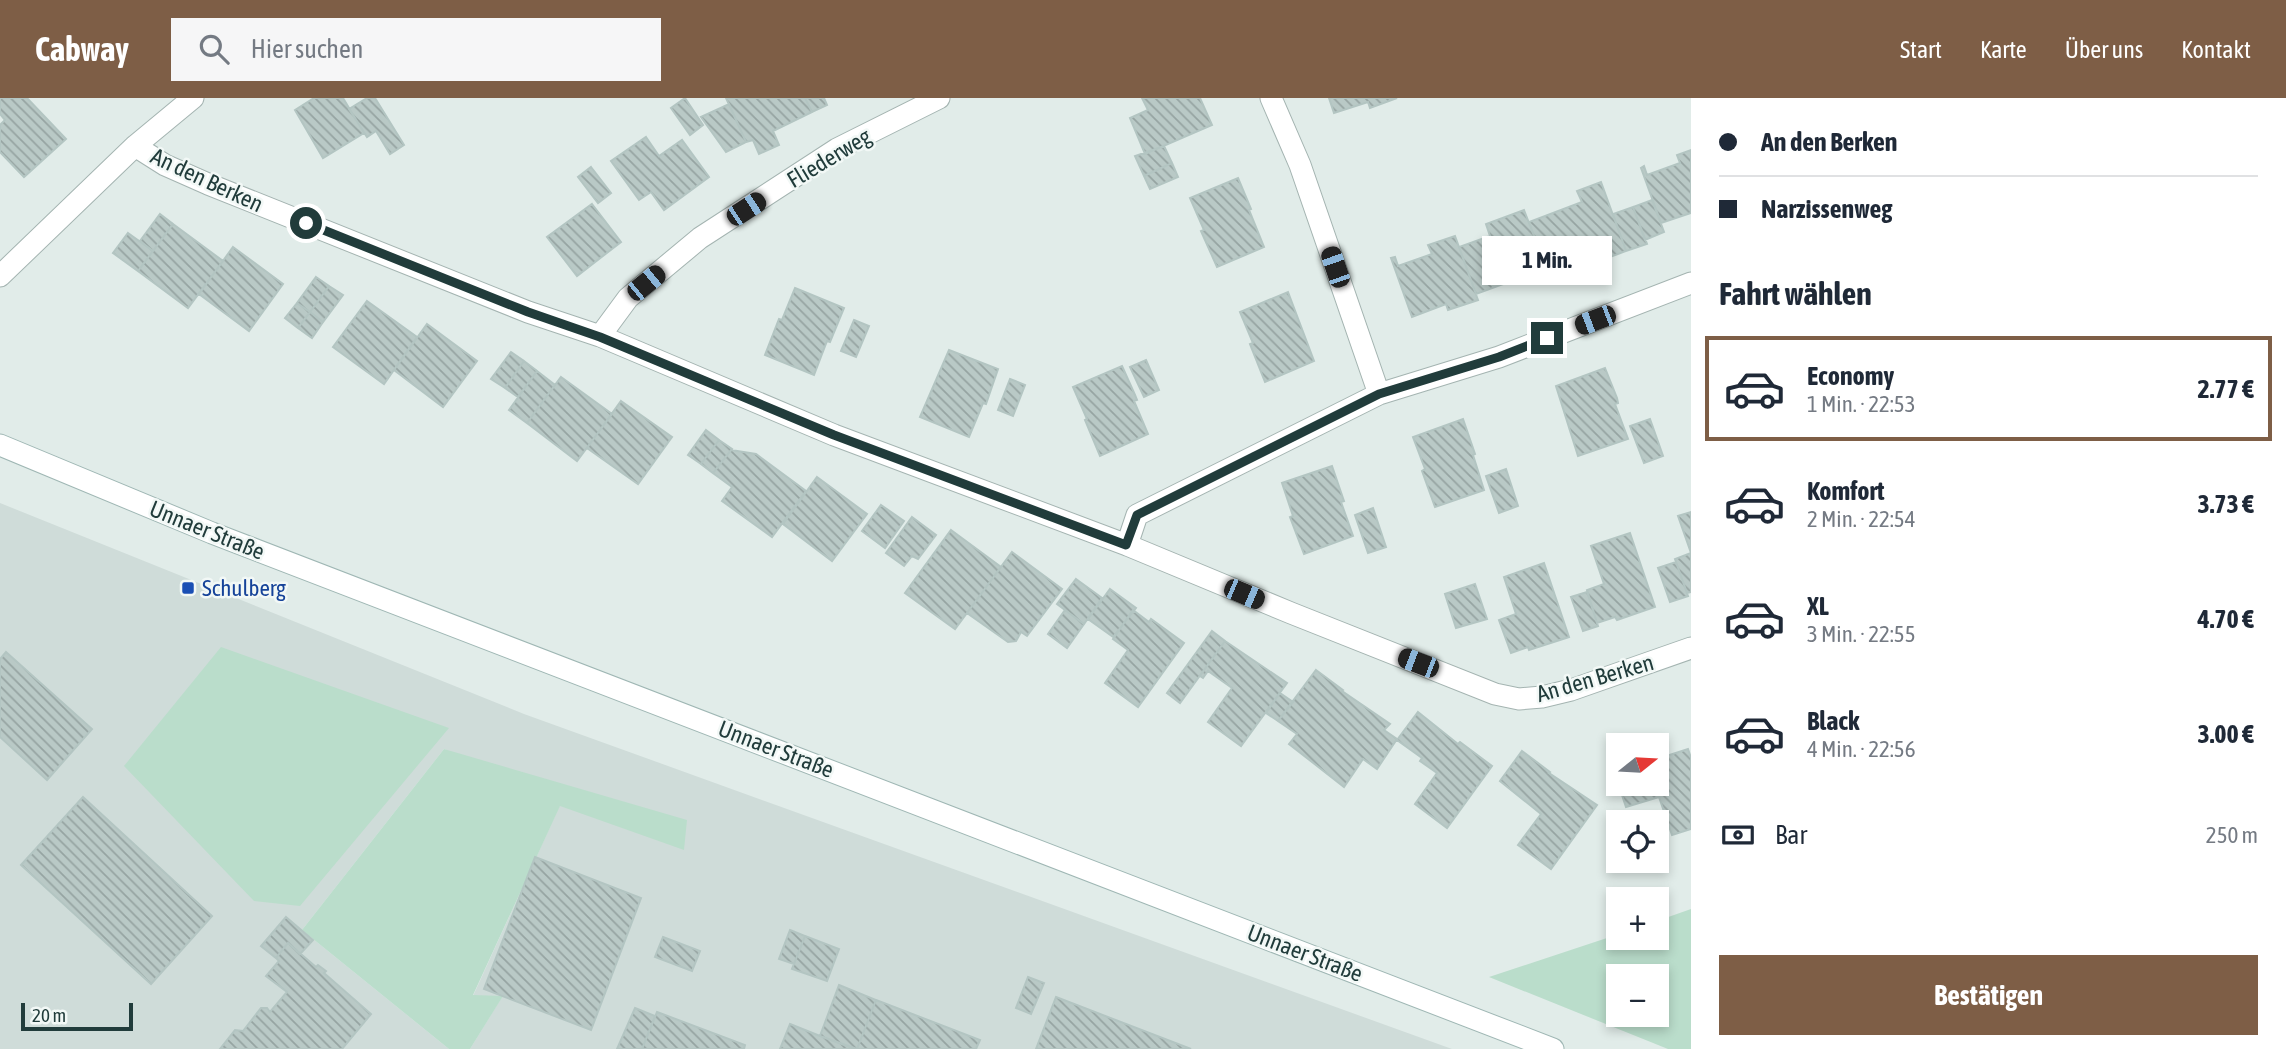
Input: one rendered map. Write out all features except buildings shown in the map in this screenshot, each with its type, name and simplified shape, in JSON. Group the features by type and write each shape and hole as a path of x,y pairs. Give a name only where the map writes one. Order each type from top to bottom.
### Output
{"street":[{"path":"0,276 135,146 193,98"},
{"name":"Fliederweg","path":"600,337 628,298 700,239 837,149 939,98"},
{"path":"1271,98 1300,165 1379,394"},
{"name":"An den Berken","path":"135,146 165,165 208,184 528,312 600,337 834,435 1126,545 1495,694 1519,699 1571,690 1691,649"},
{"path":"1126,545 1137,515 1379,394 1499,357 1691,283"},
{"name":"Unnaer Straße","path":"0,445 212,533 1553,1049"}],"shaded area":[{"path":"0,503 524,714 1452,1049 470,1049 502,997 473,996 560,805 684,849 444,749 302,930 449,1049 0,1049"}],"green space":[{"path":"221,647 449,728 300,906 254,901 124,766"},
{"path":"444,749 687,820 684,850 560,806 473,995 503,996 470,1049 449,1049 302,930"},
{"path":"1691,909 1691,1049 1668,1049 1613,1027 1669,1027 1669,964 1606,964 1606,1024 1489,977 1606,938 1606,950 1669,950 1669,917"}],"place":[{"name":"Schulberg","path":"188,588"}],"route":[{"path":"306,223 528,312 600,337 834,435 1126,545 1137,515 1379,394 1499,357 1547,338"}]}
